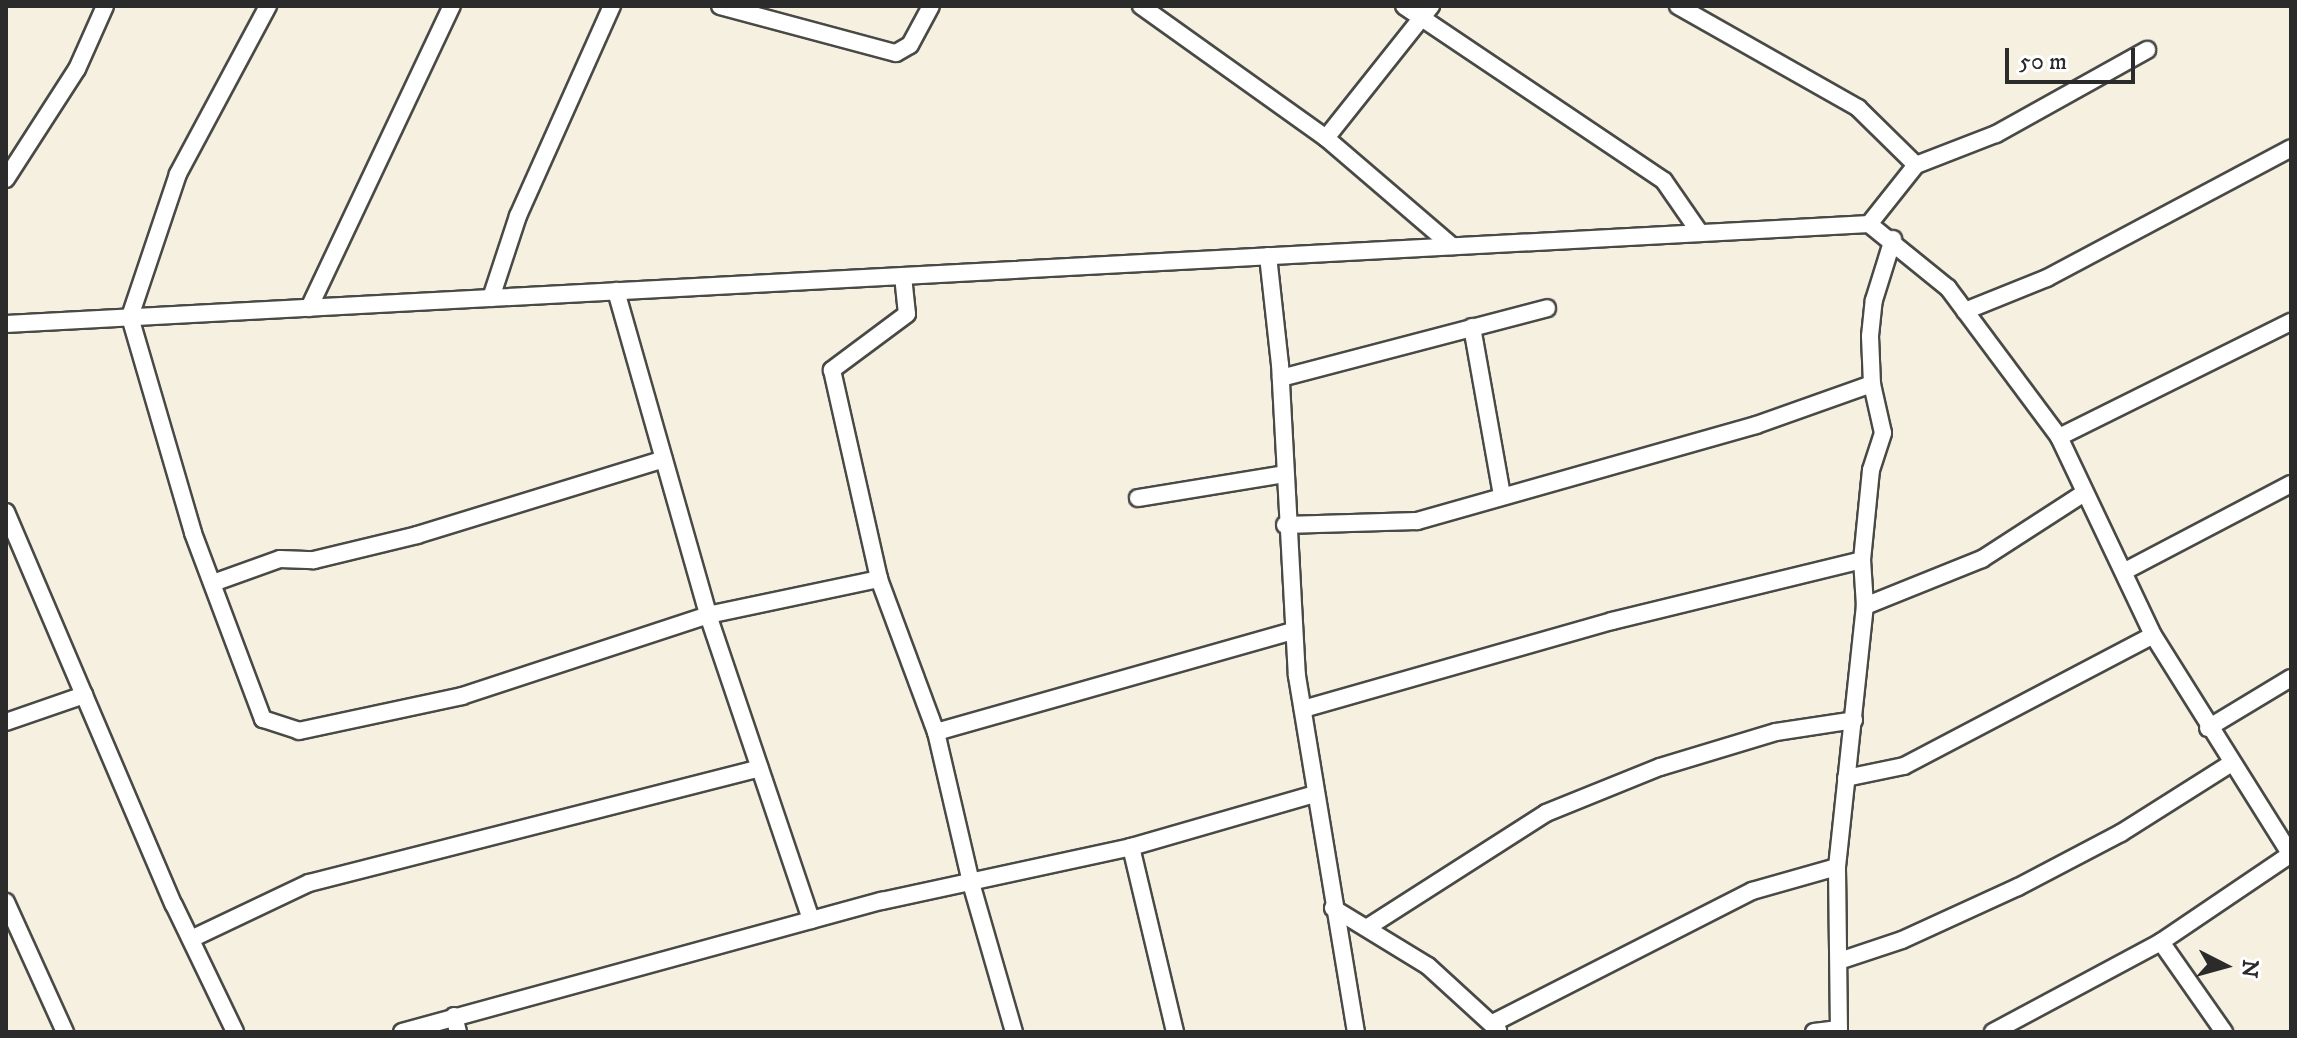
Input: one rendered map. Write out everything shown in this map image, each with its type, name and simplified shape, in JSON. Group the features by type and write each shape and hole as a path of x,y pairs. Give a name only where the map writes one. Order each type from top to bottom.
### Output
{"street":[{"path":"6,179 77,69 105,6"},
{"path":"268,6 178,174 130,317 256,711 271,726 299,731 462,696 708,615 879,579"},
{"path":"309,308 452,6"},
{"path":"491,298 518,216 612,6"},
{"path":"720,6 896,53 910,45 931,6"},
{"path":"1141,6 1326,138 1452,246"},
{"path":"1404,6 1426,12 1664,181 1700,233"},
{"path":"1678,6 1858,108 1916,165"},
{"path":"1326,138 1426,12"},
{"path":"1869,224 1916,165 1996,134 2147,50"},
{"path":"1965,311 2047,278 2291,148"},
{"path":"6,324 1869,224 1893,239 1965,311 2059,437 2153,635 2230,764 2291,854 2161,942 2024,1026 1993,1032"},
{"path":"1814,1032 1839,1030 1837,867 1865,606 1862,560 1871,470 1883,433 1872,384 1874,300 1893,239"},
{"path":"1268,256 1281,378 1285,525 1293,631 1315,794 1356,1032"},
{"path":"903,276 907,314 832,370 879,579 936,732 1007,1030"},
{"path":"616,291 708,615 811,920"},
{"path":"1281,378 1547,308"},
{"path":"2059,437 2291,322"},
{"path":"1472,327 1502,496"},
{"path":"1285,525 1417,521 1756,425 1872,384"},
{"path":"213,583 280,559 314,560 417,535 664,459"},
{"path":"1138,498 1284,474"},
{"path":"2125,571 2291,484"},
{"path":"1865,606 1982,559 2084,493"},
{"path":"6,512 191,939 235,1032"},
{"path":"1303,709 1612,621 1862,560"},
{"path":"936,732 1293,631"},
{"path":"1846,778 1904,766 2153,635"},
{"path":"2208,728 2291,678"},
{"path":"6,722 84,695"},
{"path":"1368,927 1546,813 1674,762 1776,732 1854,720"},
{"path":"1839,961 1902,940 2018,887 2121,833 2230,764"},
{"path":"191,939 309,883 760,768"},
{"path":"402,1032 456,1024 811,920 1131,847 1315,794"},
{"path":"1131,847 1175,1032"},
{"path":"1333,908 1428,966 1496,1027 1752,891 1837,867"},
{"path":"6,902 65,1032"},
{"path":"2161,942 2224,1032"}]}
